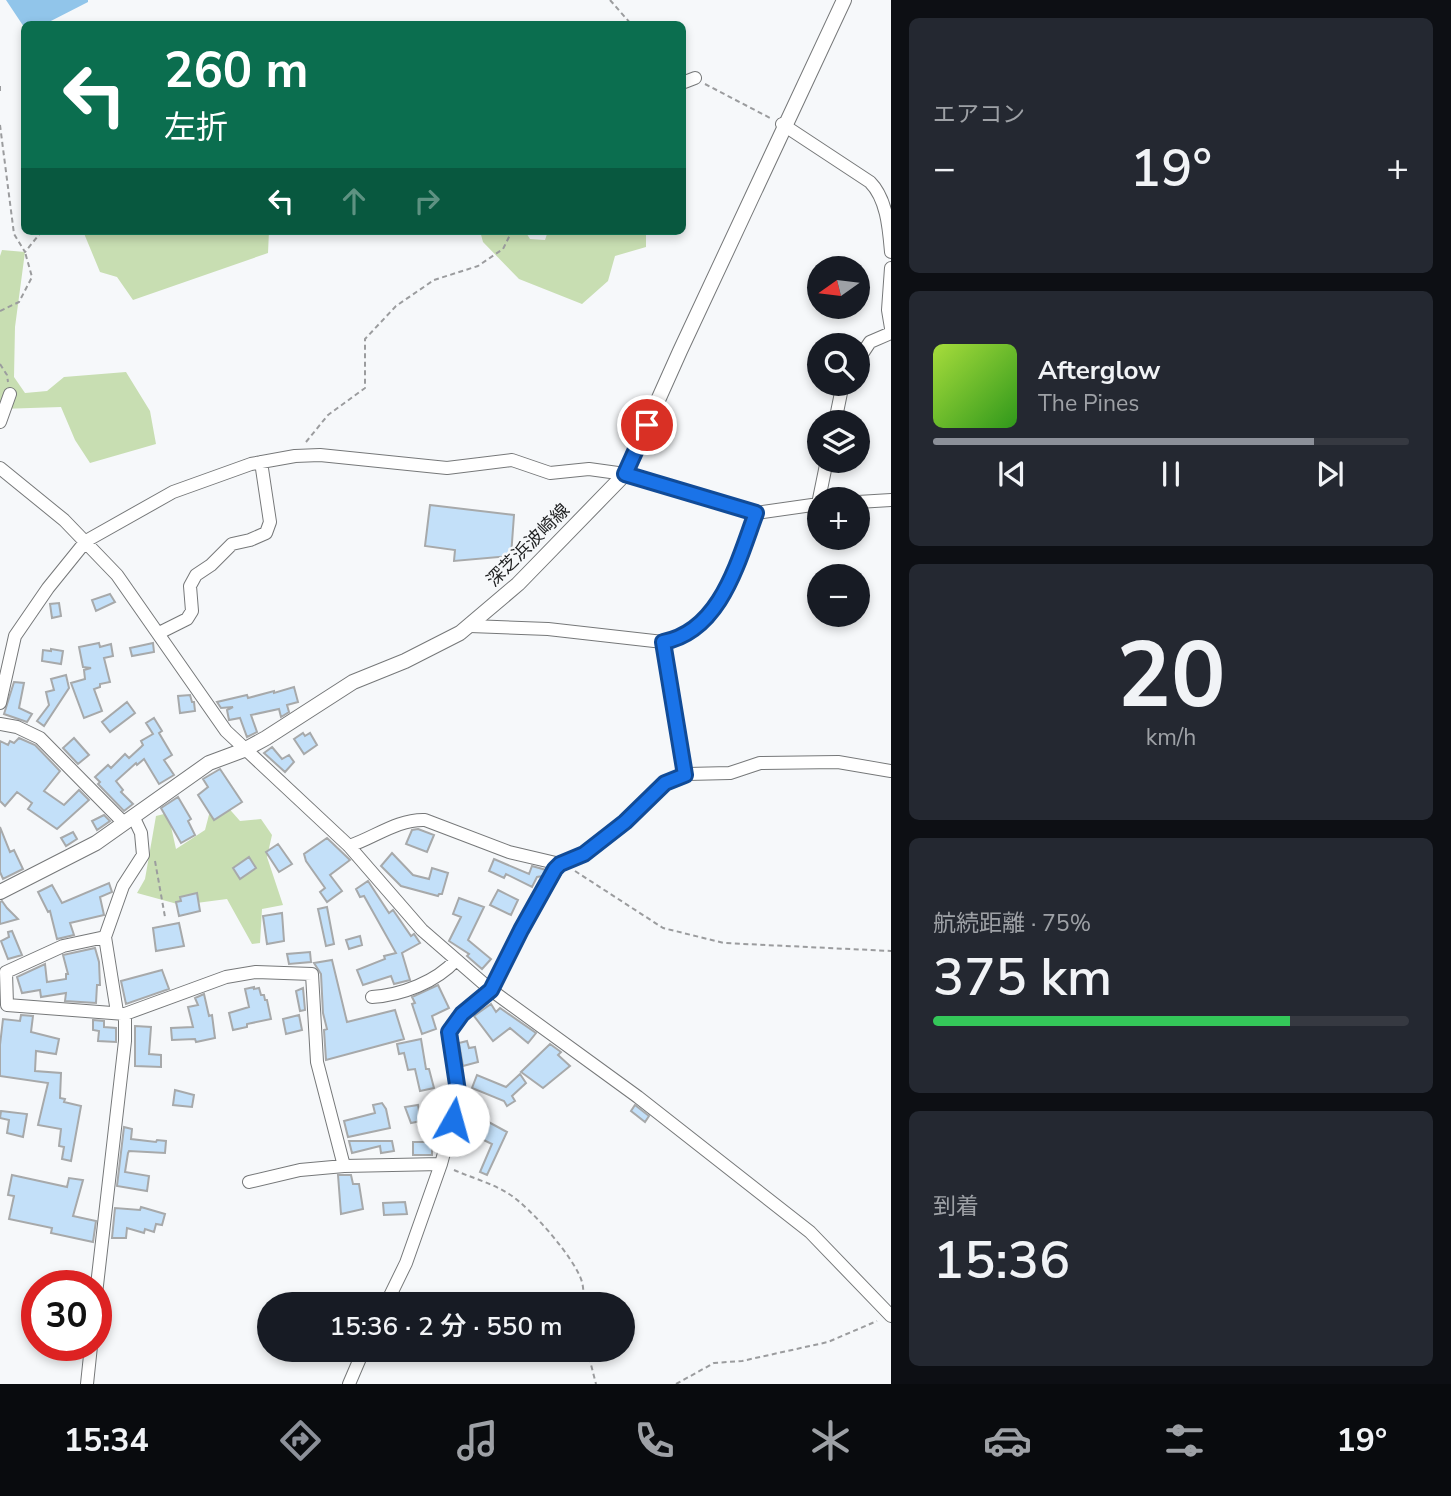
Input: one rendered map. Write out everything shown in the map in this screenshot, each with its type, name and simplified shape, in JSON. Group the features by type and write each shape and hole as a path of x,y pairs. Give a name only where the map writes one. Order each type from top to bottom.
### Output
{"main road":[{"name":"深芝浜波崎線","path":"1,890 96,843 209,763 244,750 266,738 353,682 405,661 470,626 517,584 625,474 844,0"}],"street":[{"path":"784,125 878,190 889,229 891,252"},
{"path":"870,342 891,331 888,310 891,268"},
{"path":"0,422 10,394"},
{"path":"0,703 15,636 48,588 86,541 173,492 215,475 261,462 295,456 320,456 447,468 512,460 550,473 589,469 625,474 756,513 807,506"},
{"path":"159,633 187,619 192,611 190,586 196,575 211,565 232,544 265,533 271,522 261,462"},
{"path":"0,468 86,541 117,575 226,732 349,846 422,930 491,990 638,1097 810,1232 890,1316"},
{"path":"870,501 891,500"},
{"path":"470,626 548,629 663,642 678,639 692,632 717,605 732,576 756,513"},
{"path":"663,642 685,775"},
{"path":"0,724 17,727 40,738 141,833 143,855 122,886 105,937 125,1041 99,1270"},
{"path":"349,846 389,828 425,820 509,852 561,863 584,854 625,822 665,783 685,775 730,773 760,763 802,762 838,762 891,771"},
{"path":"392,1292 441,1164 459,1098 449,1032 462,1014 491,990 521,930 561,863"},
{"path":"105,937 63,946 6,972 4,1005 121,1013 226,977 256,972 312,974 317,1062 344,1166"},
{"path":"372,997 393,996 444,973 456,960"},
{"path":"249,1182 300,1170 344,1166 441,1164"},
{"path":"87,1384 89,1361"},
{"path":"349,1384 358,1362"}],"path":[{"path":"610,0 628,21"},
{"path":"689,81 784,125"},
{"path":"0,86 0,92"},
{"path":"0,125 15,234 25,252 32,277 19,302 0,311"},
{"path":"25,252 39,235"},
{"path":"295,456 328,415 365,388 365,339 396,306 434,280 478,266 503,249 510,235"},
{"path":"0,364 7,374 10,394"},
{"path":"153,853 165,917"},
{"path":"561,863 663,928 724,943 891,951"},
{"path":"441,1164 498,1187 513,1196 571,1258 583,1284 583,1292"},
{"path":"676,1384 714,1363 742,1361 828,1342 890,1316"},
{"path":"590,1362 596,1384"}],"green space":[{"path":"85,235 269,235 268,253 133,300 117,277 100,272"},
{"path":"481,235 528,235 530,239 545,240 547,235 646,235 646,247 615,256 608,281 582,304 519,279 483,242"},
{"path":"2,250 25,252 15,327 14,377 25,393 47,391 64,377 126,372 150,411 156,444 90,463 75,440 61,407 0,409"},
{"path":"225,804 240,821 261,819 272,835 267,857 283,905 262,909 260,943 252,944 227,899 181,905 137,893 145,879 156,816 168,813 176,849 205,830 211,807"}],"water":[{"path":"6,0 88,0 51,21 21,22"}],"building":[{"path":"430,505 514,515 511,556 454,561 455,550 425,546"},
{"path":"110,594 115,602 96,611 92,600"},
{"path":"59,603 61,616 52,618 50,604"},
{"path":"99,643 100,647 111,644 113,656 104,658 110,682 100,684 100,687 94,689 102,711 84,718 71,683 85,679 84,670 91,668 83,667 79,647"},
{"path":"153,643 154,652 132,656 130,648"},
{"path":"43,650 63,651 61,664 42,661"},
{"path":"66,675 69,688 44,726 37,721 49,705 46,692 54,690 51,679"},
{"path":"14,682 24,683 19,708 32,714 27,722 4,714"},
{"path":"294,687 298,702 287,705 289,712 281,717 279,709 251,715 257,732 247,737 240,718 229,720 227,710 233,707 221,708 217,702 247,695 248,698 274,693"},
{"path":"190,695 195,711 180,713 178,696"},
{"path":"127,702 135,713 110,732 102,722"},
{"path":"154,718 172,755 164,760 174,775 159,784 144,759 137,765 136,763 116,781 123,790 121,792 133,804 124,811 98,784 100,782 95,777 108,765 111,768 125,754 129,758 143,745 141,741 153,734 146,723"},
{"path":"303,733 305,736 310,733 317,745 304,754 294,739"},
{"path":"19,738 35,745 60,771 44,791 64,805 79,790 89,800 57,829 28,809 32,803 17,792 5,806 0,801 0,741 8,745 10,741 14,743"},
{"path":"74,738 89,755 78,764 63,748"},
{"path":"272,747 282,759 289,755 294,762 285,772 264,753"},
{"path":"220,769 242,802 214,820 198,795 208,787 203,779"},
{"path":"178,797 191,819 188,821 195,835 181,843 161,808"},
{"path":"104,815 110,821 97,830 92,821"},
{"path":"0,827 10,852 14,850 23,869 3,879 0,872"},
{"path":"418,829 434,835 427,852 406,844 412,830"},
{"path":"73,832 77,839 66,846 61,838"},
{"path":"327,838 350,860 330,875 342,891 327,902 320,892 325,888 304,854"},
{"path":"278,844 292,864 279,872 266,852"},
{"path":"392,853 413,875 429,879 432,868 448,873 442,894 438,896 401,886 381,866"},
{"path":"249,857 256,868 240,879 233,868"},
{"path":"494,859 529,874 532,866 546,870 543,876 537,877 532,887 506,874 504,878 489,871"},
{"path":"368,881 389,913 393,910 411,936 414,934 420,943 402,953 410,980 394,984 391,976 363,985 357,970 396,953 364,896 360,897 356,889"},
{"path":"109,883 112,892 100,897 104,915 70,923 74,935 57,939 50,911 48,912 38,892 52,885 62,903"},
{"path":"498,890 518,900 511,915 490,905"},
{"path":"197,893 200,911 179,916 176,902 181,901 180,897"},
{"path":"459,898 484,907 468,940 491,959 482,969 467,956 469,954 449,941 461,917 453,914"},
{"path":"2,901 7,908 18,919 0,924"},
{"path":"327,907 334,944 326,946 318,909"},
{"path":"282,913 284,941 267,944 263,916"},
{"path":"179,923 184,946 156,951 153,928"},
{"path":"12,931 22,955 8,959 1,941 9,937 8,932"},
{"path":"360,936 362,945 349,949 346,940"},
{"path":"95,948 100,985 97,985 96,1003 65,1001 66,993 41,997 40,990 22,993 17,977 45,964 47,982 66,979 68,974 63,955"},
{"path":"310,952 311,962 289,964 287,954"},
{"path":"332,960 347,1022 395,1010 404,1039 326,1060 324,1030 327,1029 323,1013 321,974 314,963"},
{"path":"162,970 169,989 126,1004 121,981"},
{"path":"438,985 449,1008 432,1016 436,1029 422,1034 412,997"},
{"path":"259,988 261,995 267,1000 271,1019 233,1030 229,1013 249,1007 245,989"},
{"path":"303,988 305,1010 300,1011 296,991"},
{"path":"204,994 209,1016 212,1015 215,1038 196,1042 195,1039 172,1040 171,1028 193,1027 188,1007 198,1005 195,998"},
{"path":"491,1004 496,1012 500,1008 536,1033 528,1043 510,1028 493,1041 474,1016"},
{"path":"21,1015 33,1016 31,1032 59,1039 56,1054 36,1051 35,1071 61,1073 60,1098 65,1099 64,1102 81,1106 71,1161 62,1159 64,1147 59,1146 61,1129 38,1125 48,1083 0,1076 3,1019 20,1021"},
{"path":"299,1015 302,1030 286,1034 283,1019"},
{"path":"93,1020 104,1021 104,1027 116,1028 116,1042 98,1041 99,1031 93,1030"},
{"path":"135,1026 151,1027 149,1054 161,1055 161,1067 135,1066"},
{"path":"421,1039 426,1069 429,1069 434,1088 420,1091 415,1069 408,1070 404,1053 399,1054 397,1044"},
{"path":"467,1041 469,1048 475,1047 478,1062 463,1066 459,1043"},
{"path":"550,1044 561,1052 558,1055 570,1066 543,1088 521,1072"},
{"path":"520,1074 526,1083 512,1096 515,1101 507,1106 504,1101 472,1088 477,1075 506,1087"},
{"path":"175,1090 194,1095 192,1107 173,1105"},
{"path":"382,1103 390,1128 348,1137 344,1121 375,1113 373,1105"},
{"path":"418,1105 421,1121 411,1123 405,1107"},
{"path":"635,1105 649,1116 645,1122 631,1111"},
{"path":"1,1111 27,1114 23,1137 7,1133 9,1120 0,1118"},
{"path":"483,1119 507,1132 487,1175 480,1172 492,1144 469,1133 474,1123 480,1126"},
{"path":"124,1127 132,1129 131,1139 166,1141 165,1153 128,1153 125,1172 149,1176 147,1191 117,1186"},
{"path":"349,1141 392,1141 394,1151 381,1153 380,1146 352,1153"},
{"path":"413,1142 432,1142 432,1155 413,1155"},
{"path":"12,1175 67,1187 69,1178 83,1180 73,1216 96,1221 93,1242 51,1233 52,1228 9,1219 14,1196 8,1195"},
{"path":"338,1175 351,1175 353,1184 359,1184 363,1209 341,1214"},
{"path":"405,1202 407,1214 384,1215 383,1203"},
{"path":"141,1207 165,1214 162,1225 156,1224 154,1232 145,1229 144,1233 127,1228 126,1238 112,1238 115,1208 140,1210"}],"route":[{"path":"453,1120 459,1098 449,1032 462,1014 491,990 555,869 560,864 584,854 625,822 665,783 685,775 663,642 692,632 717,605 727,587 756,513 625,474 647,425"}]}
